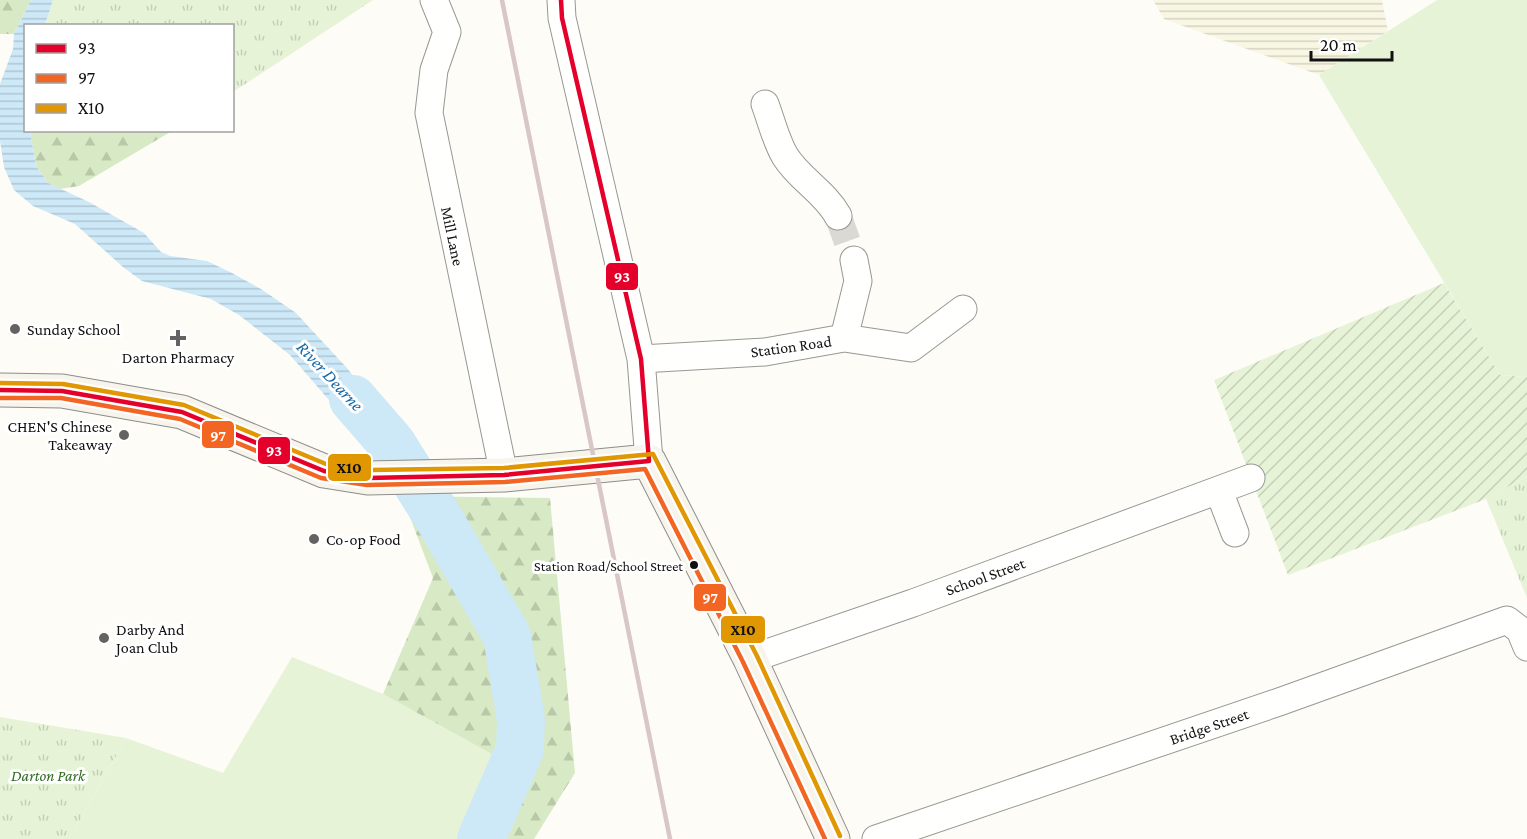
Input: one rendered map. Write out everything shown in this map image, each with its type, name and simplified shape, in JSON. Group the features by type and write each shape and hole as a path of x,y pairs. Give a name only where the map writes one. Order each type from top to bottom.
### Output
{"main road":[{"path":"0,390 62,391 182,412 324,471 368,478 504,475 649,461 750,658 833,839"}],"street":[{"name":"Mill Lane","path":"434,0 447,32 434,70 429,113 504,475"},
{"path":"562,9 641,359 649,461"},
{"path":"765,104 784,155 832,206 838,216"},
{"path":"844,338 858,281 854,260"},
{"name":"Station Road","path":"641,359 765,352 844,338 911,348 963,309"},
{"name":"School Street","path":"750,658 913,603 1251,478"},
{"path":"1219,490 1235,533"},
{"name":"Bridge Street","path":"876,839 1279,702 1508,620 1520,630 1527,647"}],"shaded area":[{"path":"1153,0 1382,0 1388,31 1319,75 1164,19"}],"green space":[{"path":"0,0 31,0 14,34 0,34"},
{"path":"53,0 373,0 234,91 234,24 46,24"},
{"path":"1437,0 1527,0 1527,377 1500,375 1319,75"},
{"path":"30,132 170,132 79,186 60,189 48,183 36,166"},
{"path":"1444,283 1500,375 1527,377 1527,476 1486,499 1288,575 1214,380"},
{"path":"1527,476 1527,598 1486,499"},
{"path":"402,496 550,498 575,773 534,839 463,839 492,754 383,694 433,578"},
{"path":"292,657 383,694 493,754 463,839 69,839 126,738 223,773"},
{"name":"Darton Park","path":"0,717 126,738 69,839 0,839"}],"water":[{"path":"31,0 53,0 45,24 24,24 24,132 30,132 36,166 48,183 89,202 144,233 161,252 170,256 207,261 261,289 296,313 346,367 402,435 424,451 366,447 361,437 290,355 239,315 211,299 142,281 75,224 33,206 14,190 4,167 0,141 0,84 13,49 14,34"}],"waterway":[{"name":"River Dearne","path":"353,399 392,444 441,522 507,636 521,720 520,749 481,839"}],"tunnel":[{"path":"838,216 854,260"}],"railway":[{"path":"502,0 670,839"}],"transit line":[{"name":"93","path":"0,390 62,391 182,412 324,471 368,478 504,475 649,461 641,359 562,18 561,0"},
{"name":"X10","path":"0,383 63,384 184,405 326,464 369,470 504,468 653,454 757,656 840,836"},
{"name":"97","path":"0,398 61,398 180,419 321,478 367,485 505,482 645,469 743,662 825,839"}],"place":[{"name":"Sunday School","path":"15,329"},
{"name":"Darton Pharmacy","path":"178,338"},
{"name":"CHEN'S Chinese Takeaway","path":"124,435"},
{"name":"Co-op Food","path":"314,539"},
{"name":"Station Road/School Street","path":"694,565"},
{"name":"Darby And Joan Club","path":"104,638"}]}
